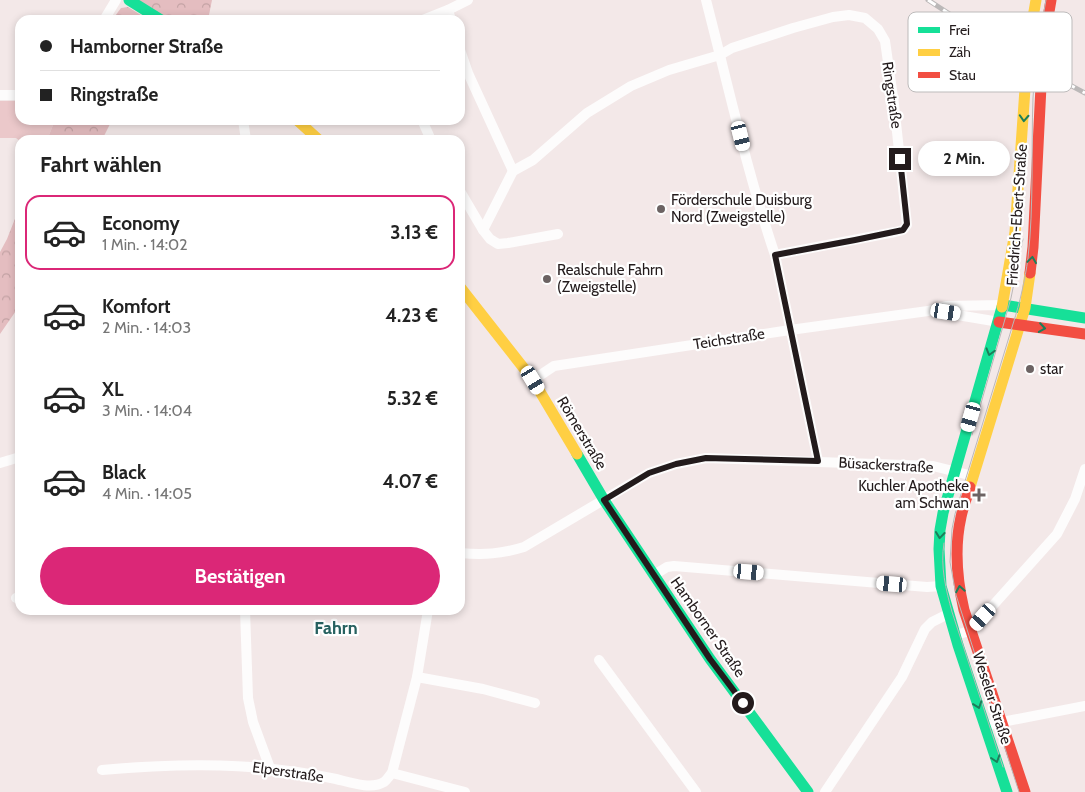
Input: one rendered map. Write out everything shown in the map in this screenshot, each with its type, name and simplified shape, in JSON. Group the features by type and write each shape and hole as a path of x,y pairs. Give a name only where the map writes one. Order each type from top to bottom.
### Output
{"main road":[{"path":"129,0 153,15"},
{"name":"Friedrich-Ebert-Straße","path":"948,614 941,586 939,566 940,530 955,471 1004,305 1015,232 1025,92"},
{"name":"Friedrich-Ebert-Straße","path":"970,631 959,590 957,571 958,533 973,476 1025,308 1033,247 1041,92"},
{"path":"302,125 313,135"},
{"name":"Römerstraße","path":"465,293 533,380 604,500"},
{"path":"1004,305 1085,318"},
{"path":"999,322 1085,334"},
{"name":"Hamborner Straße","path":"604,500 710,659 808,792"},
{"name":"Weseler Straße","path":"948,614 1007,792"},
{"name":"Weseler Straße","path":"970,631 1025,792"}],"street":[{"path":"107,15 116,0"},
{"path":"450,15 468,0"},
{"path":"706,0 750,171 775,255 818,461"},
{"name":"Ringstraße","path":"720,55 732,48 793,28 833,17 849,15 865,18 878,29 884,41 894,104 907,224 903,230 895,232 775,255"},
{"path":"482,230 513,171 533,160 587,113 632,86 669,70 720,55"},
{"path":"465,64 513,171"},
{"path":"0,95 15,94"},
{"path":"465,200 482,230 490,240 498,244 558,234"},
{"name":"Teichstraße","path":"533,380 554,366 928,311 946,306 1004,305"},
{"name":"Teichstraße","path":"928,311 999,322"},
{"path":"0,463 15,458"},
{"name":"Büsackerstraße","path":"465,553 497,554 524,547 649,473 676,464 706,458 933,466 973,476"},
{"path":"955,635 970,631 1057,534 1080,500 1085,469"},
{"path":"654,575 667,567 674,566 927,587 941,586"},
{"path":"825,792 902,677 925,629 932,622 948,614"},
{"path":"245,615 248,698 253,722 270,768"},
{"path":"427,615 418,677 392,773 465,792"},
{"path":"599,660 696,792"},
{"path":"418,677 483,689 535,703"},
{"path":"985,726 1085,706"},
{"name":"Elperstraße","path":"102,770 194,764 270,768 367,786 383,782 392,773"}],"shaded area":[{"path":"0,101 15,101 15,125 53,125 49,135 15,135 15,138 0,138"}],"green space":[{"path":"135,0 212,0 209,15 160,15"},
{"path":"128,7 141,15 116,15 121,8"},
{"path":"53,125 110,125 104,135 49,135"},
{"path":"15,219 15,312 0,334 0,252"}],"tram line":[{"path":"1044,12 1046,0"},
{"path":"1019,792 956,595 950,562 955,514 1016,316 1028,258 1031,218 1034,92"},
{"path":"972,435 1011,298 1023,239"},
{"path":"944,543 943,569 952,612 1003,767"}],"railway":[{"path":"928,0 946,12"},
{"path":"1072,86 1085,93"}],"traffic: fast":[{"path":"129,0 153,15"},
{"path":"1003,305 1085,318"},
{"path":"1002,307 943,513 939,549 941,586 958,645 1007,792"},
{"path":"577,454 604,500 710,659 808,792"}],"traffic: slow":[{"path":"1034,12 1036,0"},
{"path":"1002,307 1015,232 1025,92"},
{"path":"302,125 314,135"},
{"path":"970,487 1025,308 1030,273"},
{"path":"465,293 533,380 577,454"}],"traffic: jam":[{"path":"1049,12 1051,0"},
{"path":"1030,273 1041,92"},
{"path":"999,322 1085,334"},
{"path":"970,487 962,513 958,540 957,564 962,599 964,610 1025,792"}],"place":[{"name":"Förderschule Duisburg Nord (Zweigstelle)","path":"661,209"},
{"name":"Realschule Fahrn (Zweigstelle)","path":"547,279"},
{"name":"star","path":"1030,369"},
{"name":"Kuchler Apotheke am Schwan","path":"979,495"}],"district":[{"name":"Fahrn","path":"336,628"}],"route":[{"path":"743,703 710,659 604,500 649,473 676,464 706,458 818,461 775,255 903,230 907,224 900,159"}]}
